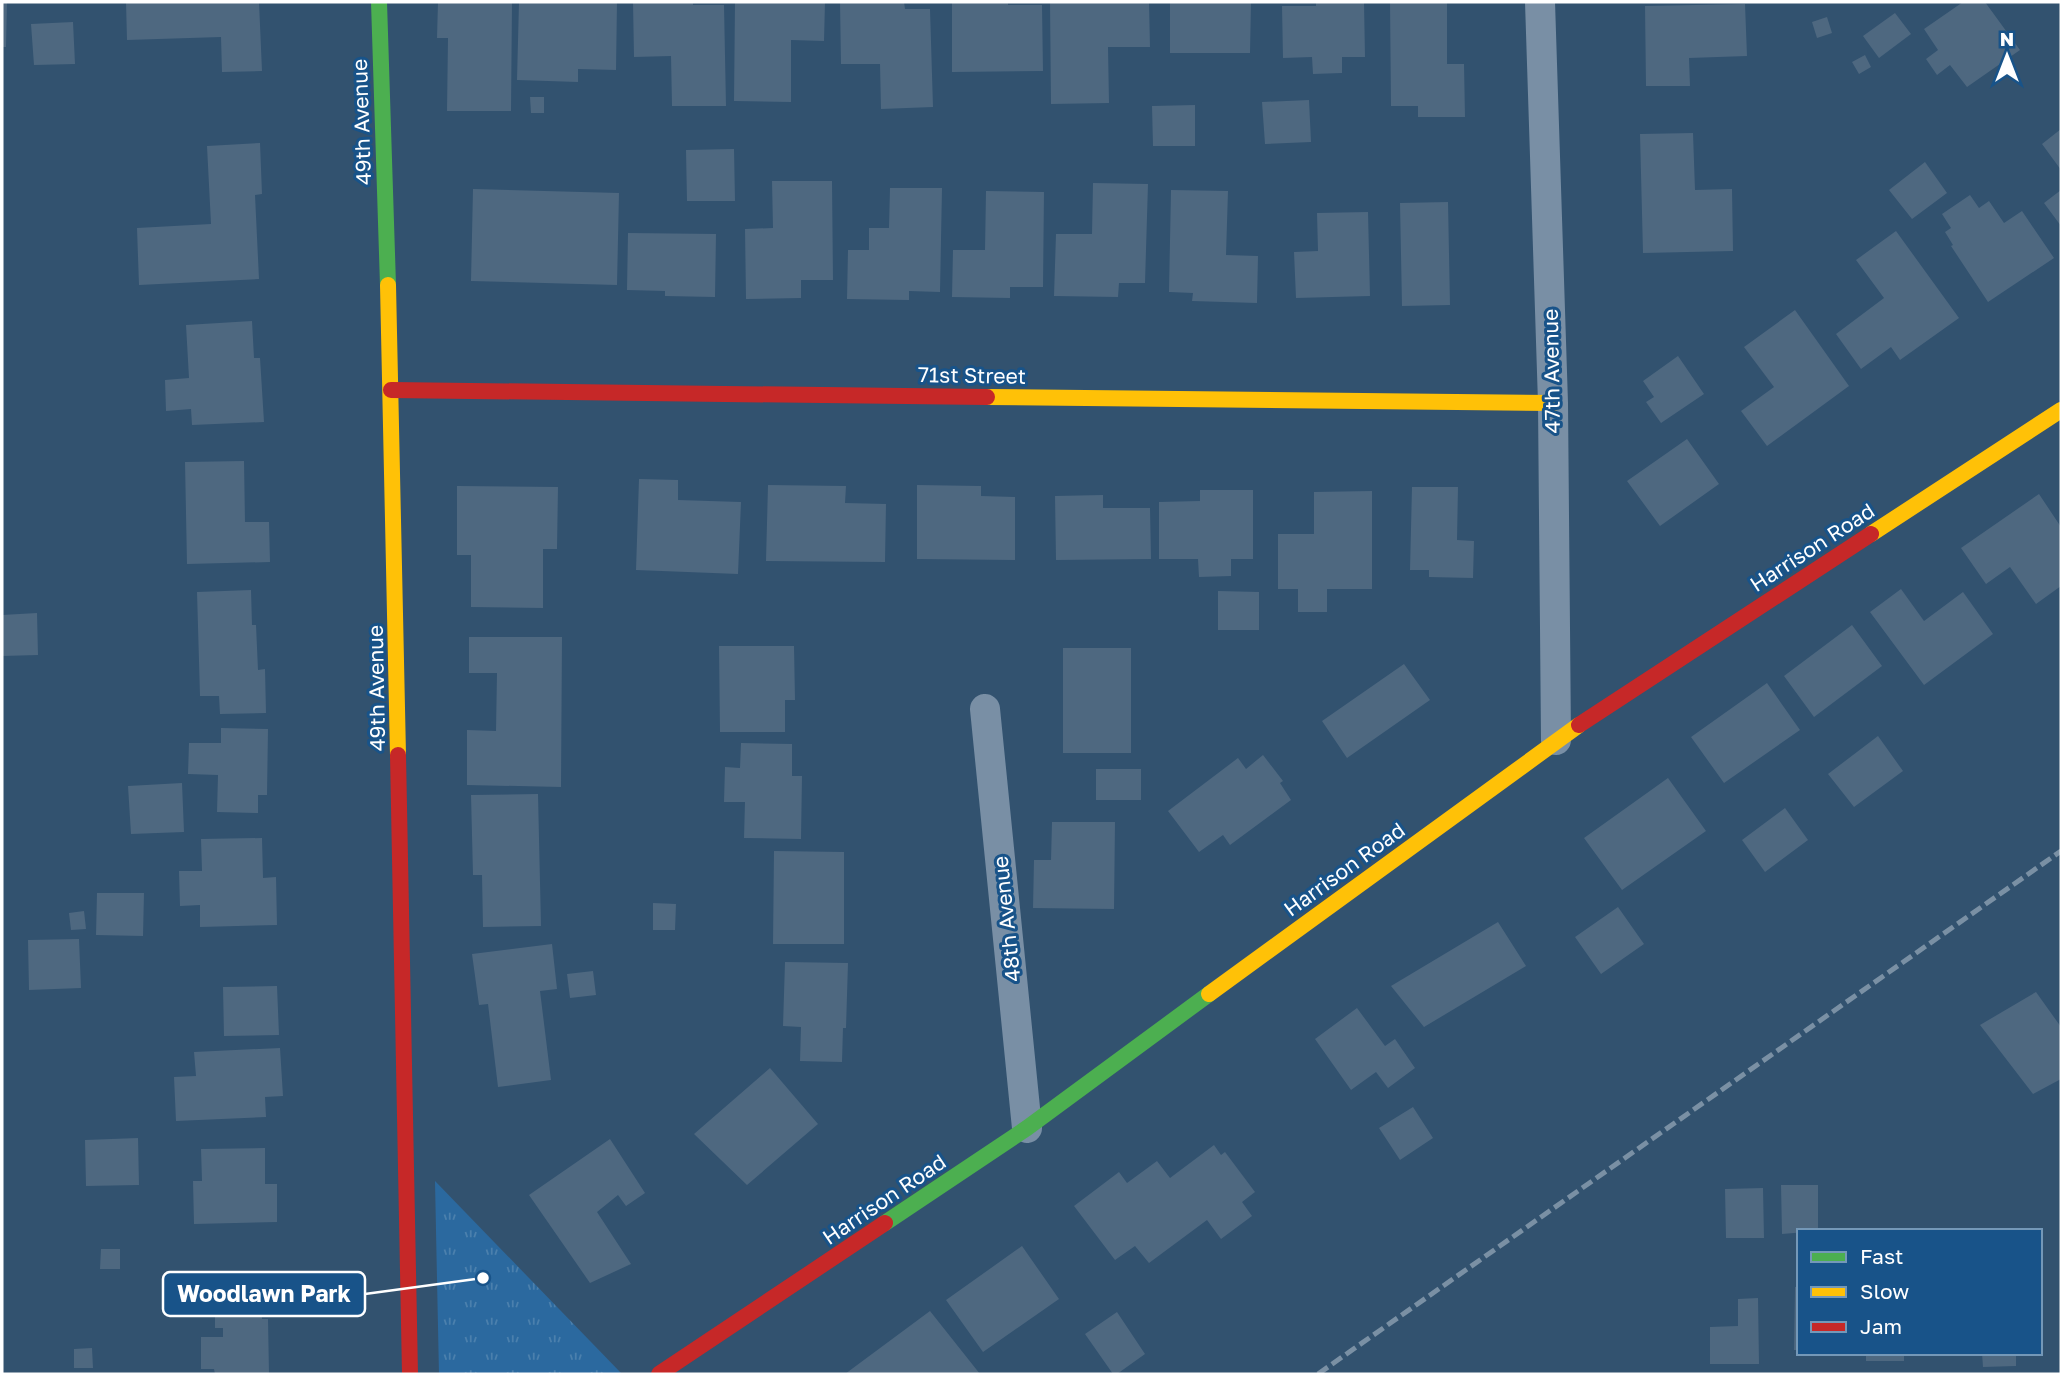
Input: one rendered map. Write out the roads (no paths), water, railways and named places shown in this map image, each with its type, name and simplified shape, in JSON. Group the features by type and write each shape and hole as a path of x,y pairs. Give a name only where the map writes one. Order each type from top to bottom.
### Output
{"street":[{"name":"49th Avenue","path":"379,2 391,390 410,1374"},
{"name":"47th Avenue","path":"1540,2 1553,404 1556,740"},
{"name":"71st Street","path":"391,390 1553,404"},
{"name":"Harrison Road","path":"659,1374 1027,1128 1556,740 2061,410"},
{"name":"48th Avenue","path":"985,709 1027,1128"}],"railway":[{"path":"1318,1374 2061,851"}],"place":[{"name":"Woodlawn Park","path":"483,1278"}]}
